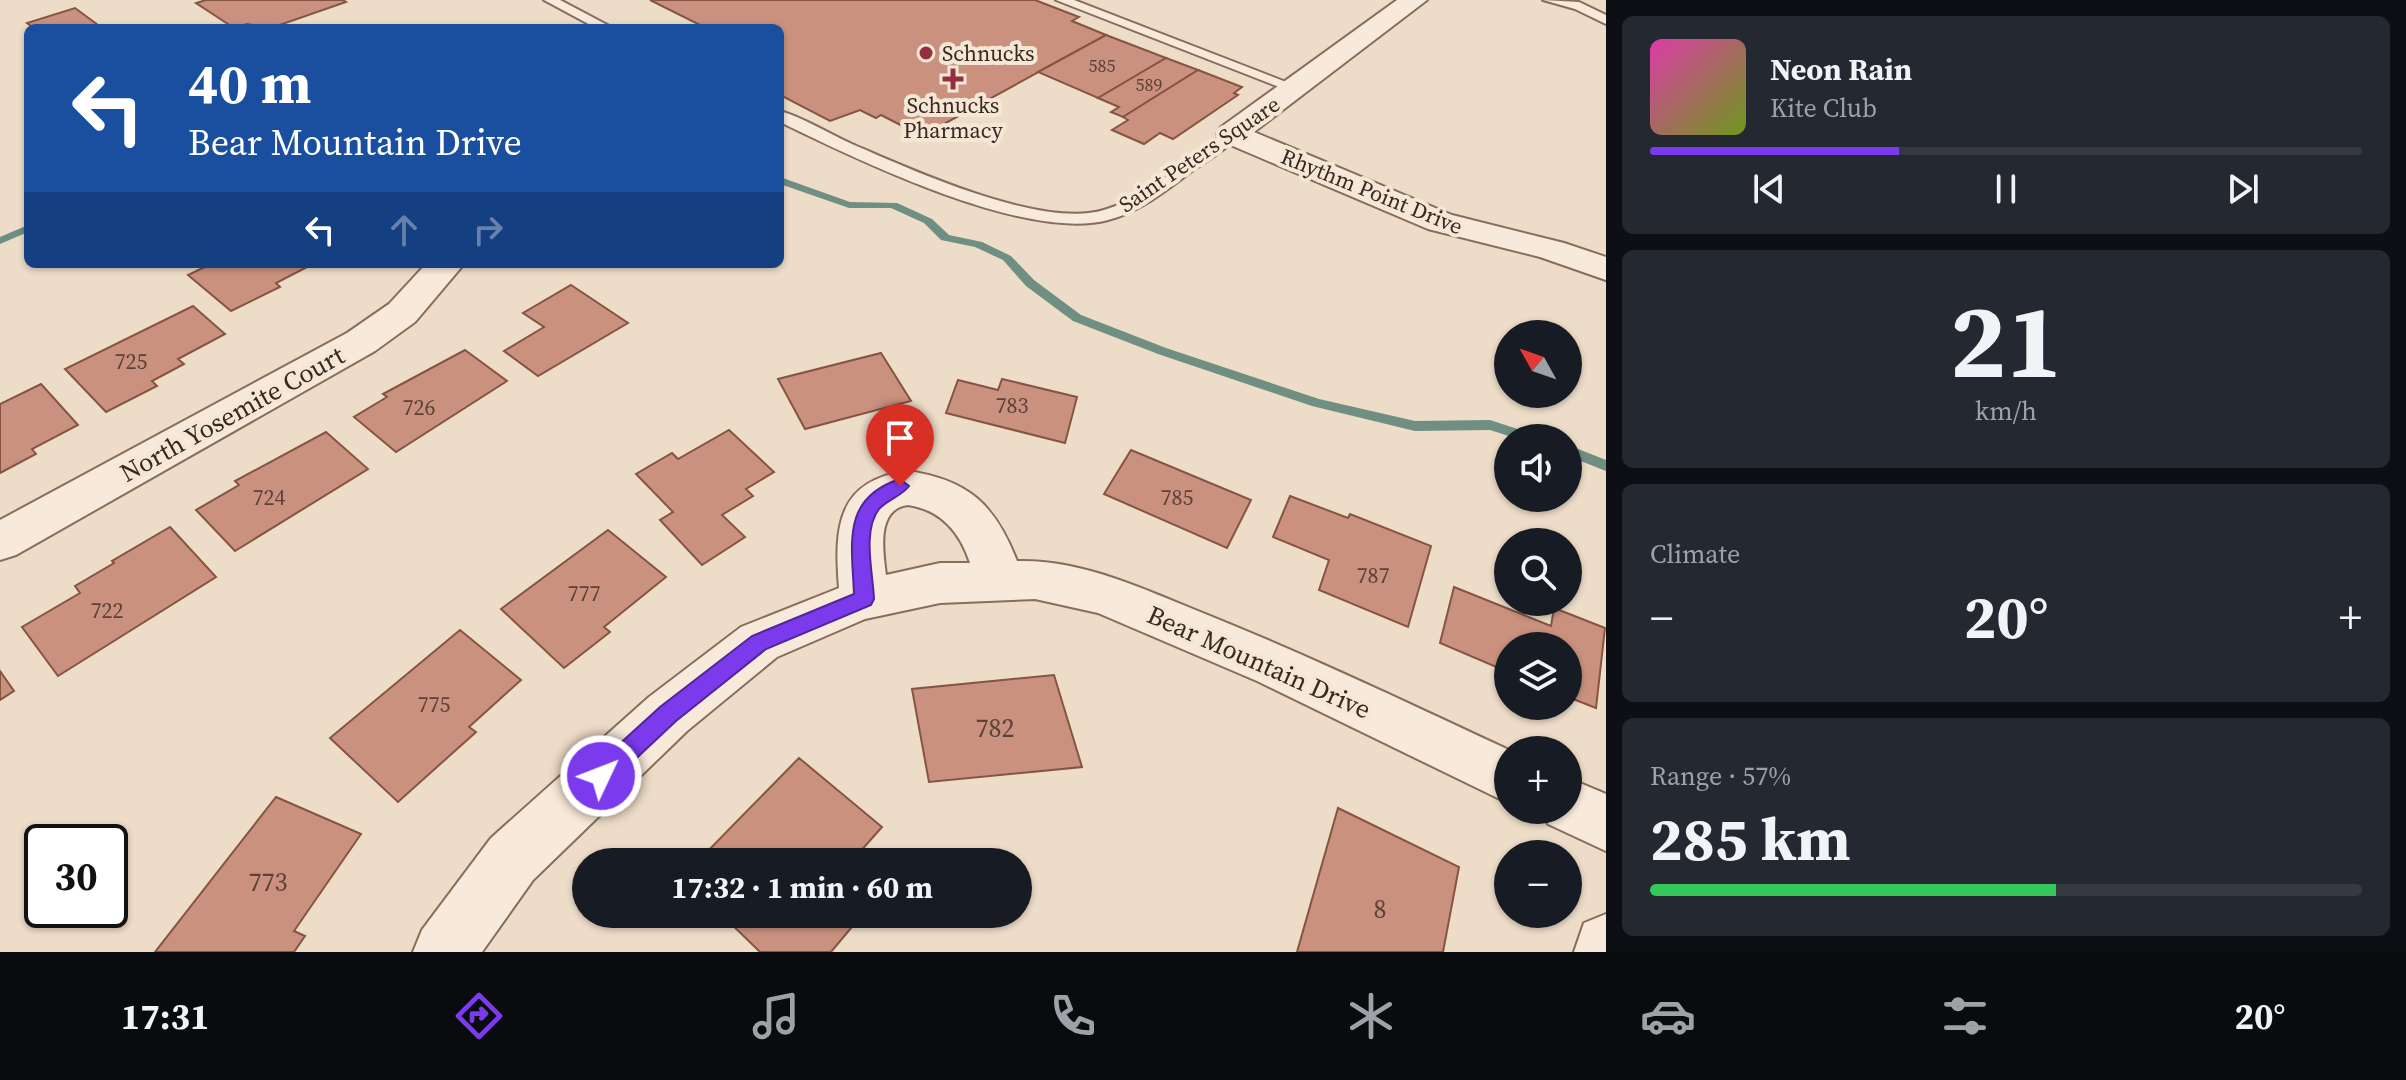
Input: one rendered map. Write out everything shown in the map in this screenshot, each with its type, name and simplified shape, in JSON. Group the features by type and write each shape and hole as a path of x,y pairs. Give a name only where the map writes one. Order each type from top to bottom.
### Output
{"street":[{"name":"Saint Peters Square","path":"1232,134 1414,0"},
{"name":"Rhythm Point Drive","path":"1232,134 1440,222 1552,250 1606,269"},
{"name":"North Yosemite Court","path":"0,542 361,342 402,313 442,268"},
{"path":"864,599 860,531 868,510 883,493 900,486 921,489 950,501 973,520 1001,581"},
{"name":"Bear Mountain Drive","path":"444,952 512,859 668,714 759,642 864,599 940,583 1035,580 1105,595 1275,665 1494,770"},
{"path":"1582,812 1606,823"},
{"path":"1605,952 1606,945"}],"lane":[{"path":"550,0 598,24"},
{"path":"1062,0 1297,89"},
{"path":"1549,0 1579,6 1606,20"},
{"name":"Saint Peters Square","path":"784,118 859,156 1006,207 1065,219 1103,217 1154,189 1232,134"}],"building":[{"path":"206,0 346,2 283,24 228,24 196,3"},
{"name":"Schnucks","path":"650,0 1035,0 1079,17 1072,21 1106,35 922,136 881,115 876,118 860,110 830,121 784,97 784,24 698,24"},
{"path":"75,8 97,24 28,24"},
{"path":"1106,35 1166,58 1098,98 1038,72"},
{"path":"1166,58 1198,70 1123,117 1111,112 1119,107 1098,98"},
{"path":"1198,70 1242,87 1234,93 1238,95 1173,139 1160,133 1144,144 1112,130 1128,120 1123,117"},
{"path":"203,268 305,268 276,283 280,287 231,311 188,275"},
{"path":"571,285 628,323 538,376 504,351 544,327 523,313"},
{"path":"193,306 225,334 178,359 184,364 152,381 157,386 106,412 65,369"},
{"path":"465,350 507,381 396,452 354,417 387,397 383,394"},
{"path":"881,353 911,401 805,429 778,379"},
{"path":"1002,379 1077,397 1065,443 946,413 958,380 998,390"},
{"path":"41,384 78,425 32,449 36,454 0,473 0,404"},
{"path":"729,430 774,472 746,489 753,496 722,515 745,537 702,565 660,520 673,512 636,474 672,453 678,459"},
{"path":"326,432 368,469 235,551 196,510 239,485 235,481"},
{"path":"1131,450 1251,500 1227,548 1104,494"},
{"path":"1290,496 1348,518 1350,514 1431,546 1408,627 1319,590 1329,560 1273,537"},
{"path":"170,527 216,577 58,676 22,627 80,593 75,586 114,563 112,561"},
{"path":"608,530 666,577 604,627 610,632 564,668 501,609"},
{"path":"1454,587 1494,603 1494,616 1526,616 1551,626 1553,616 1574,616 1605,628 1596,708 1582,702 1582,632 1494,632 1494,666 1440,643"},
{"path":"460,630 521,680 469,727 476,732 398,802 330,738"},
{"path":"0,671 14,691 0,700"},
{"path":"1054,675 1082,767 929,782 912,689"},
{"path":"799,758 882,827 863,848 711,848"},
{"path":"276,797 361,834 294,931 305,936 294,952 155,952"},
{"path":"1338,808 1459,867 1443,952 1297,952"},
{"path":"735,928 851,928 831,952 760,952"}],"waterway":[{"path":"784,181 849,205 893,205 928,221 945,238 978,244 1007,258 1030,283 1077,318 1162,351 1317,403 1415,426 1494,426"},
{"path":"0,241 24,230"},
{"path":"1582,456 1606,466"}],"place":[{"name":"Schnucks","path":"926,53"},
{"name":"Schnucks Pharmacy","path":"953,79"}],"route":[{"path":"601,776 668,714 759,642 864,599 860,531 868,510 883,493 900,486"}]}
